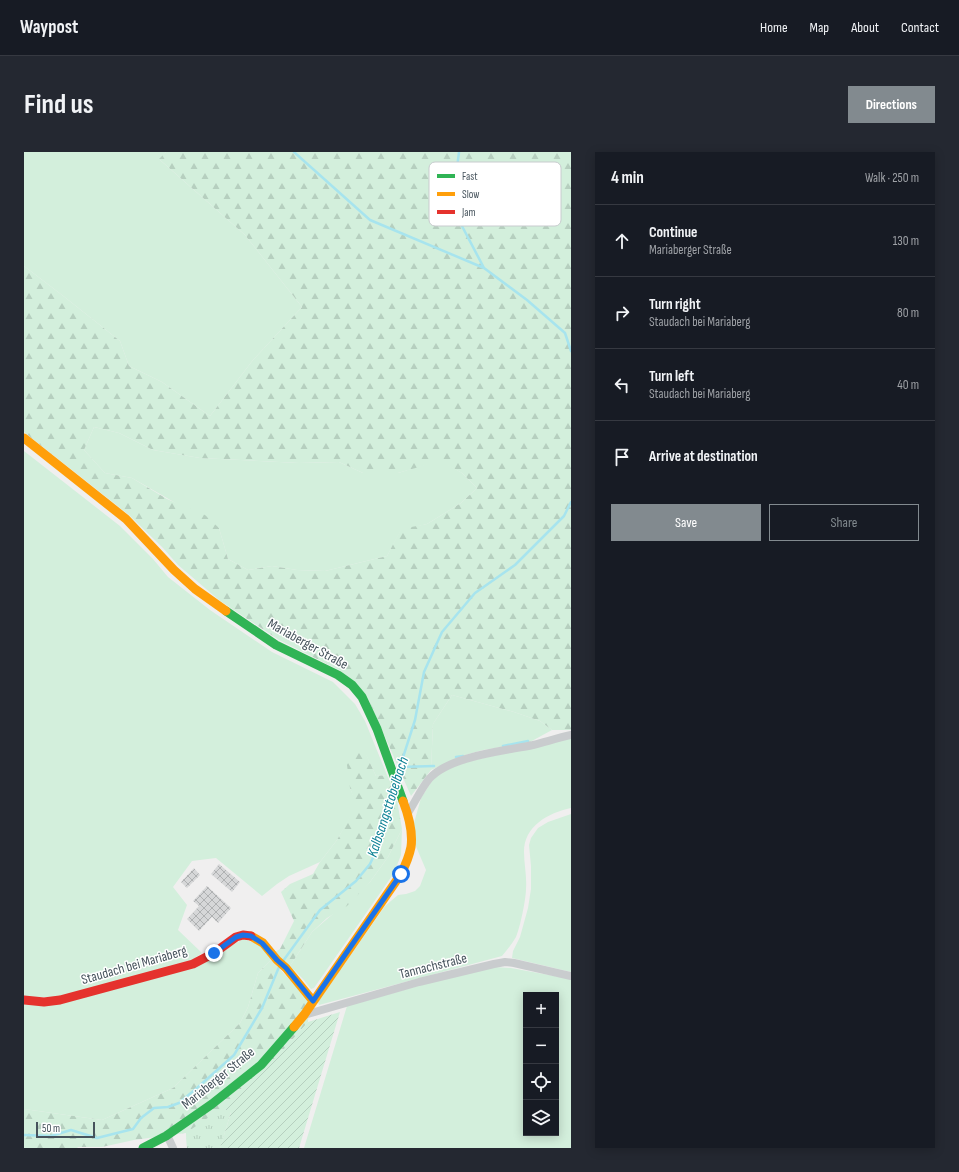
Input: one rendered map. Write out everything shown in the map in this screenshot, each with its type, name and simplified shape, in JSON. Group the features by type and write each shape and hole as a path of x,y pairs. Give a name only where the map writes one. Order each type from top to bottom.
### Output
{"street":[{"name":"Mariaberger Straße","path":"24,438 126,519 174,570 216,604 276,645 338,675 352,685 362,697 377,728 408,813 411,847 401,874 304,1015 261,1065 212,1104 167,1135 143,1148"},
{"path":"408,813 430,779 440,770 468,759 534,745 571,735"},
{"name":"Staudach bei Mariaberg","path":"24,1000 44,1002 60,1000 193,964 204,959 236,937 243,935 251,936 262,943 286,968 313,1001"},
{"name":"Tannachstraße","path":"304,1015 419,982 505,962 571,976"},
{"path":"167,1135 173,1148"}],"green space":[{"path":"24,152 166,152 160,160 245,235 302,307 253,360 210,416 162,382 129,366 120,341 24,266"},
{"path":"166,152 571,152 571,730 552,730 540,721 514,712 452,695 433,724 431,770 411,796 367,696 341,671 279,640 219,600 178,565 129,515 24,432 24,266 120,341 129,366 162,382 210,416 253,360 302,307 245,235 159,159","holes":["94,427 119,433 153,450 200,458 299,463 339,462 363,473 398,473 440,461 462,473 477,488 461,503 427,524 401,529 387,556 325,571 297,570 272,566 248,570 228,559 219,528 205,515 167,499 132,478 105,473 84,450"]},
{"path":"94,427 119,433 153,450 200,458 299,463 339,462 363,473 398,473 440,460 462,473 477,488 461,503 427,524 401,530 387,556 325,571 297,570 272,566 248,570 228,559 219,528 132,478 105,473 84,450"},
{"path":"24,451 120,526 153,559 168,577 210,610 272,652 333,682 355,704 365,721 387,775 376,776 366,755 350,788 357,805 337,840 320,862 289,876 262,896 216,858 192,861 173,887 187,905 178,930 202,953 191,961 59,997 24,997"},
{"path":"452,695 514,712 540,721 552,730 530,742 483,750 465,755 431,770 433,724"},
{"path":"571,738 571,808 546,817 533,828 528,835 524,852 526,884 525,899 519,927 516,937 502,956 319,1005 318,1002 385,906 398,895 415,891 420,886 426,870 415,844 414,823 421,798 432,781 441,772 462,763"},
{"path":"351,752 366,754 376,776 387,775 396,794 402,829 388,857 370,882 347,906 327,918 312,932 290,966 275,952 280,949 294,921 281,892 290,884 313,874 320,862 337,840 356,805 350,788 347,765"},
{"path":"571,814 571,972 512,958 513,951 520,937 528,908 531,889 529,845 531,838 538,828 548,822"},
{"path":"402,829 401,855 394,873 314,988 311,989 290,966 312,932 370,882 388,857"},
{"path":"243,939 261,945 271,960 258,973 248,1007 240,1023 173,1088 102,1120 24,1109 24,1004 194,967"},
{"path":"271,960 310,1001 308,1022 267,1069 223,1108 231,1111 220,1148 187,1148 186,1133 134,1140 102,1147 24,1148 24,1109 102,1120 173,1088 240,1023 248,1007 258,973"},
{"path":"495,967 511,968 571,979 571,1148 304,1148 347,1006 421,985"},
{"path":"340,1012 299,1148 220,1148 231,1112 222,1108 267,1068 308,1022"},
{"path":"222,1108 231,1111 220,1148 187,1148 186,1133"}],"building":[{"path":"219,864 240,882 232,892 211,874"},
{"path":"194,868 200,875 187,888 181,882"},
{"path":"207,886 231,908 218,923 212,917 199,931 187,919 199,906 193,901"}],"waterway":[{"path":"294,152 370,220 484,268"},
{"name":"Kalbsangsttobelbach","path":"458,162 459,152"},
{"name":"Kalbsangsttobelbach","path":"462,226 484,268 527,300 565,333 571,351"},
{"name":"Kalbsangsttobelbach","path":"398,773 415,720 424,672 442,632 475,593 515,565 564,516 571,502"},
{"path":"503,746 528,741"},
{"path":"456,757 463,756"},
{"path":"400,767 434,766"},
{"name":"Kalbsangsttobelbach","path":"283,961 320,910 356,881 370,864 378,847 394,786"},
{"name":"Kalbsangsttobelbach","path":"24,1135 51,1136 71,1130 97,1138 133,1129 141,1118 154,1108 168,1107 179,1103 234,1055 262,1008 279,967"}],"traffic: fast":[{"path":"226,611 276,645 338,675 352,685 362,697 377,729 403,801"},
{"path":"143,1148 166,1136 212,1104 261,1065 294,1027"}],"traffic: slow":[{"path":"24,438 126,519 174,570 195,589 226,611"},
{"path":"294,1027 304,1015 401,874 411,847 410,824 403,801"},
{"path":"251,936 263,943 313,1001"}],"traffic: jam":[{"path":"24,1000 44,1002 60,1000 193,964 214,953 236,937 243,935 251,936"}],"route":[{"path":"214,953 236,937 243,935 251,936 262,943 286,968 313,1001 401,874"}]}
